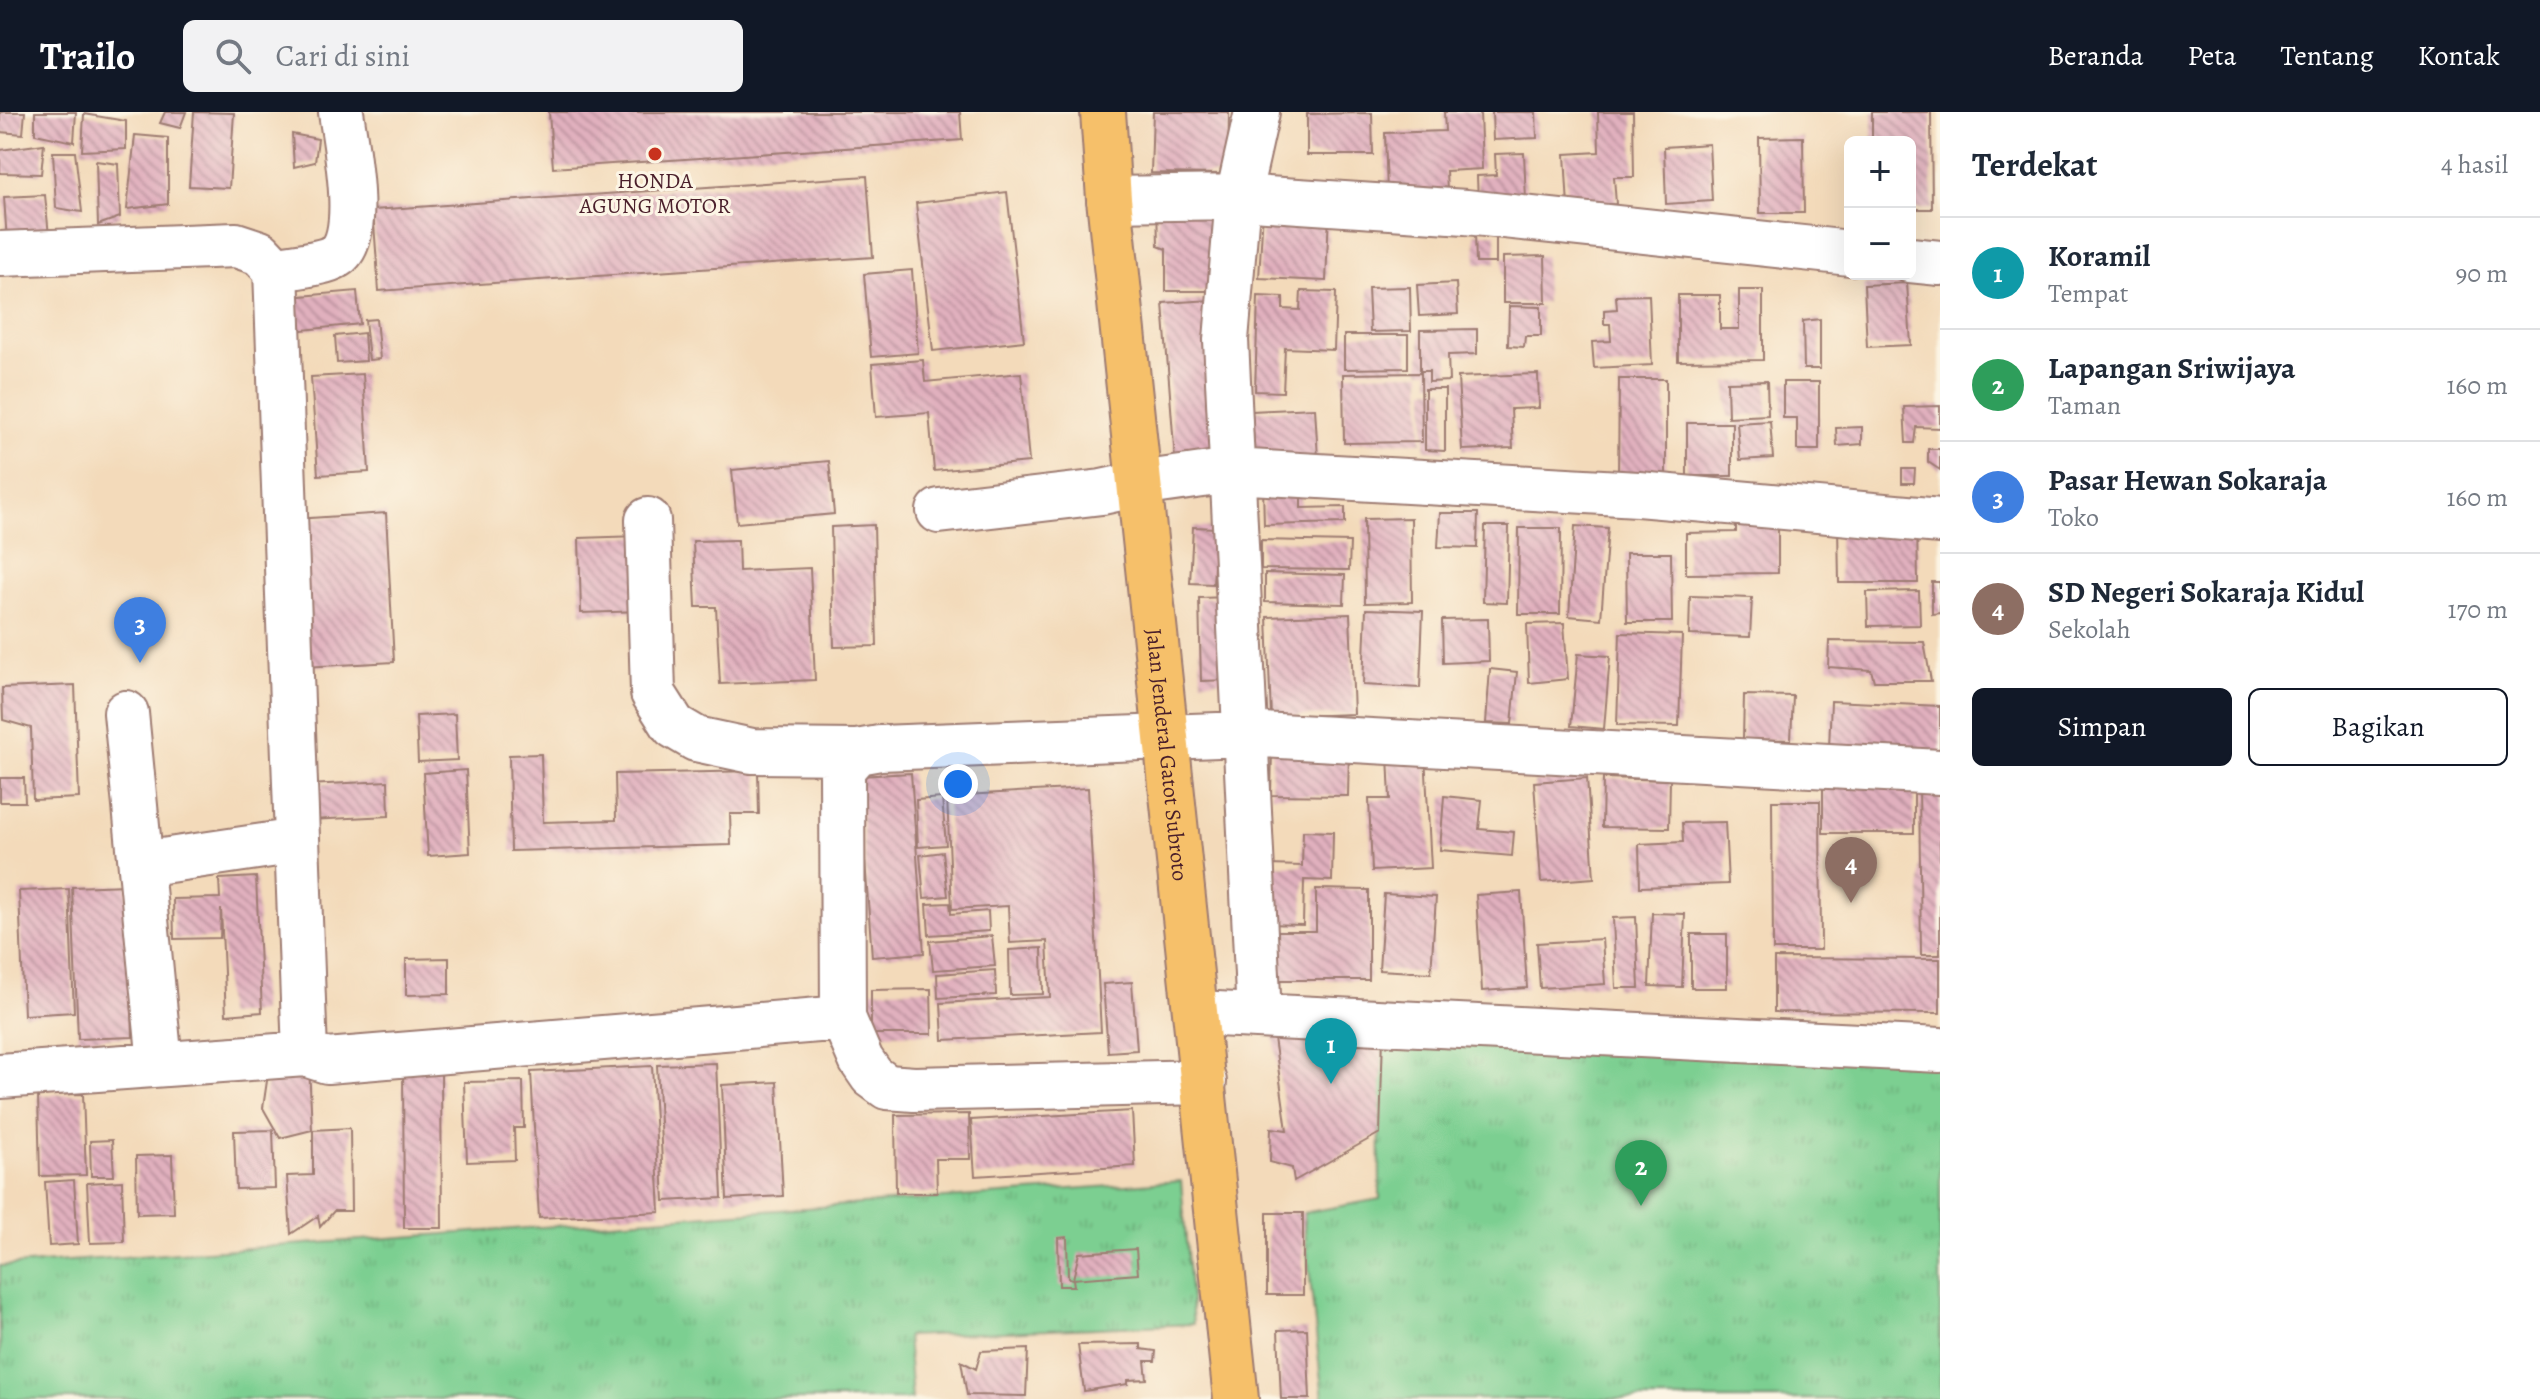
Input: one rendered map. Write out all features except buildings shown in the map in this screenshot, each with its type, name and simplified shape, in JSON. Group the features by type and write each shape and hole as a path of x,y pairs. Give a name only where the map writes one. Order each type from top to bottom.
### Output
{"highway":[{"name":"Jalan Jenderal Gatot Subroto","path":"1103,112 1109,199 1236,1399"}],"street":[{"path":"276,270 335,257 347,247 352,217 341,112"},
{"path":"1257,112 1238,197 1226,340 1259,1016"},
{"path":"1109,199 1238,197 1466,212 1844,252"},
{"path":"0,254 236,245 260,253 276,270 305,1054"},
{"path":"1916,261 1940,263"},
{"path":"939,511 1102,492 1231,471 1638,494 1940,521"},
{"path":"648,520 653,693 674,726 696,739 752,751 857,752 880,748 1244,734 1940,772"},
{"path":"126,713 160,1064"},
{"path":"857,752 842,769 841,780 843,1018 861,1060 872,1076 887,1087 914,1089 1204,1082"},
{"path":"142,864 297,841"},
{"path":"1197,1013 1940,1050"},
{"path":"0,1076 305,1054 327,1061 843,1018"}],"green space":[{"path":"1379,1019 1940,1059 1940,1399 1323,1399 1303,1213 1380,1199"},
{"path":"1181,1181 1193,1324 907,1336 912,1399 0,1399 0,1266"}],"place":[{"name":"HONDA AGUNG MOTOR","path":"655,154"},
{"name":"Pasar Hewan Sokaraja","path":"140,663"},
{"name":"SD Negeri Sokaraja Kidul","path":"1851,903"},
{"name":"Koramil","path":"1331,1084"},
{"name":"Lapangan Sriwijaya","path":"1641,1206"}]}
